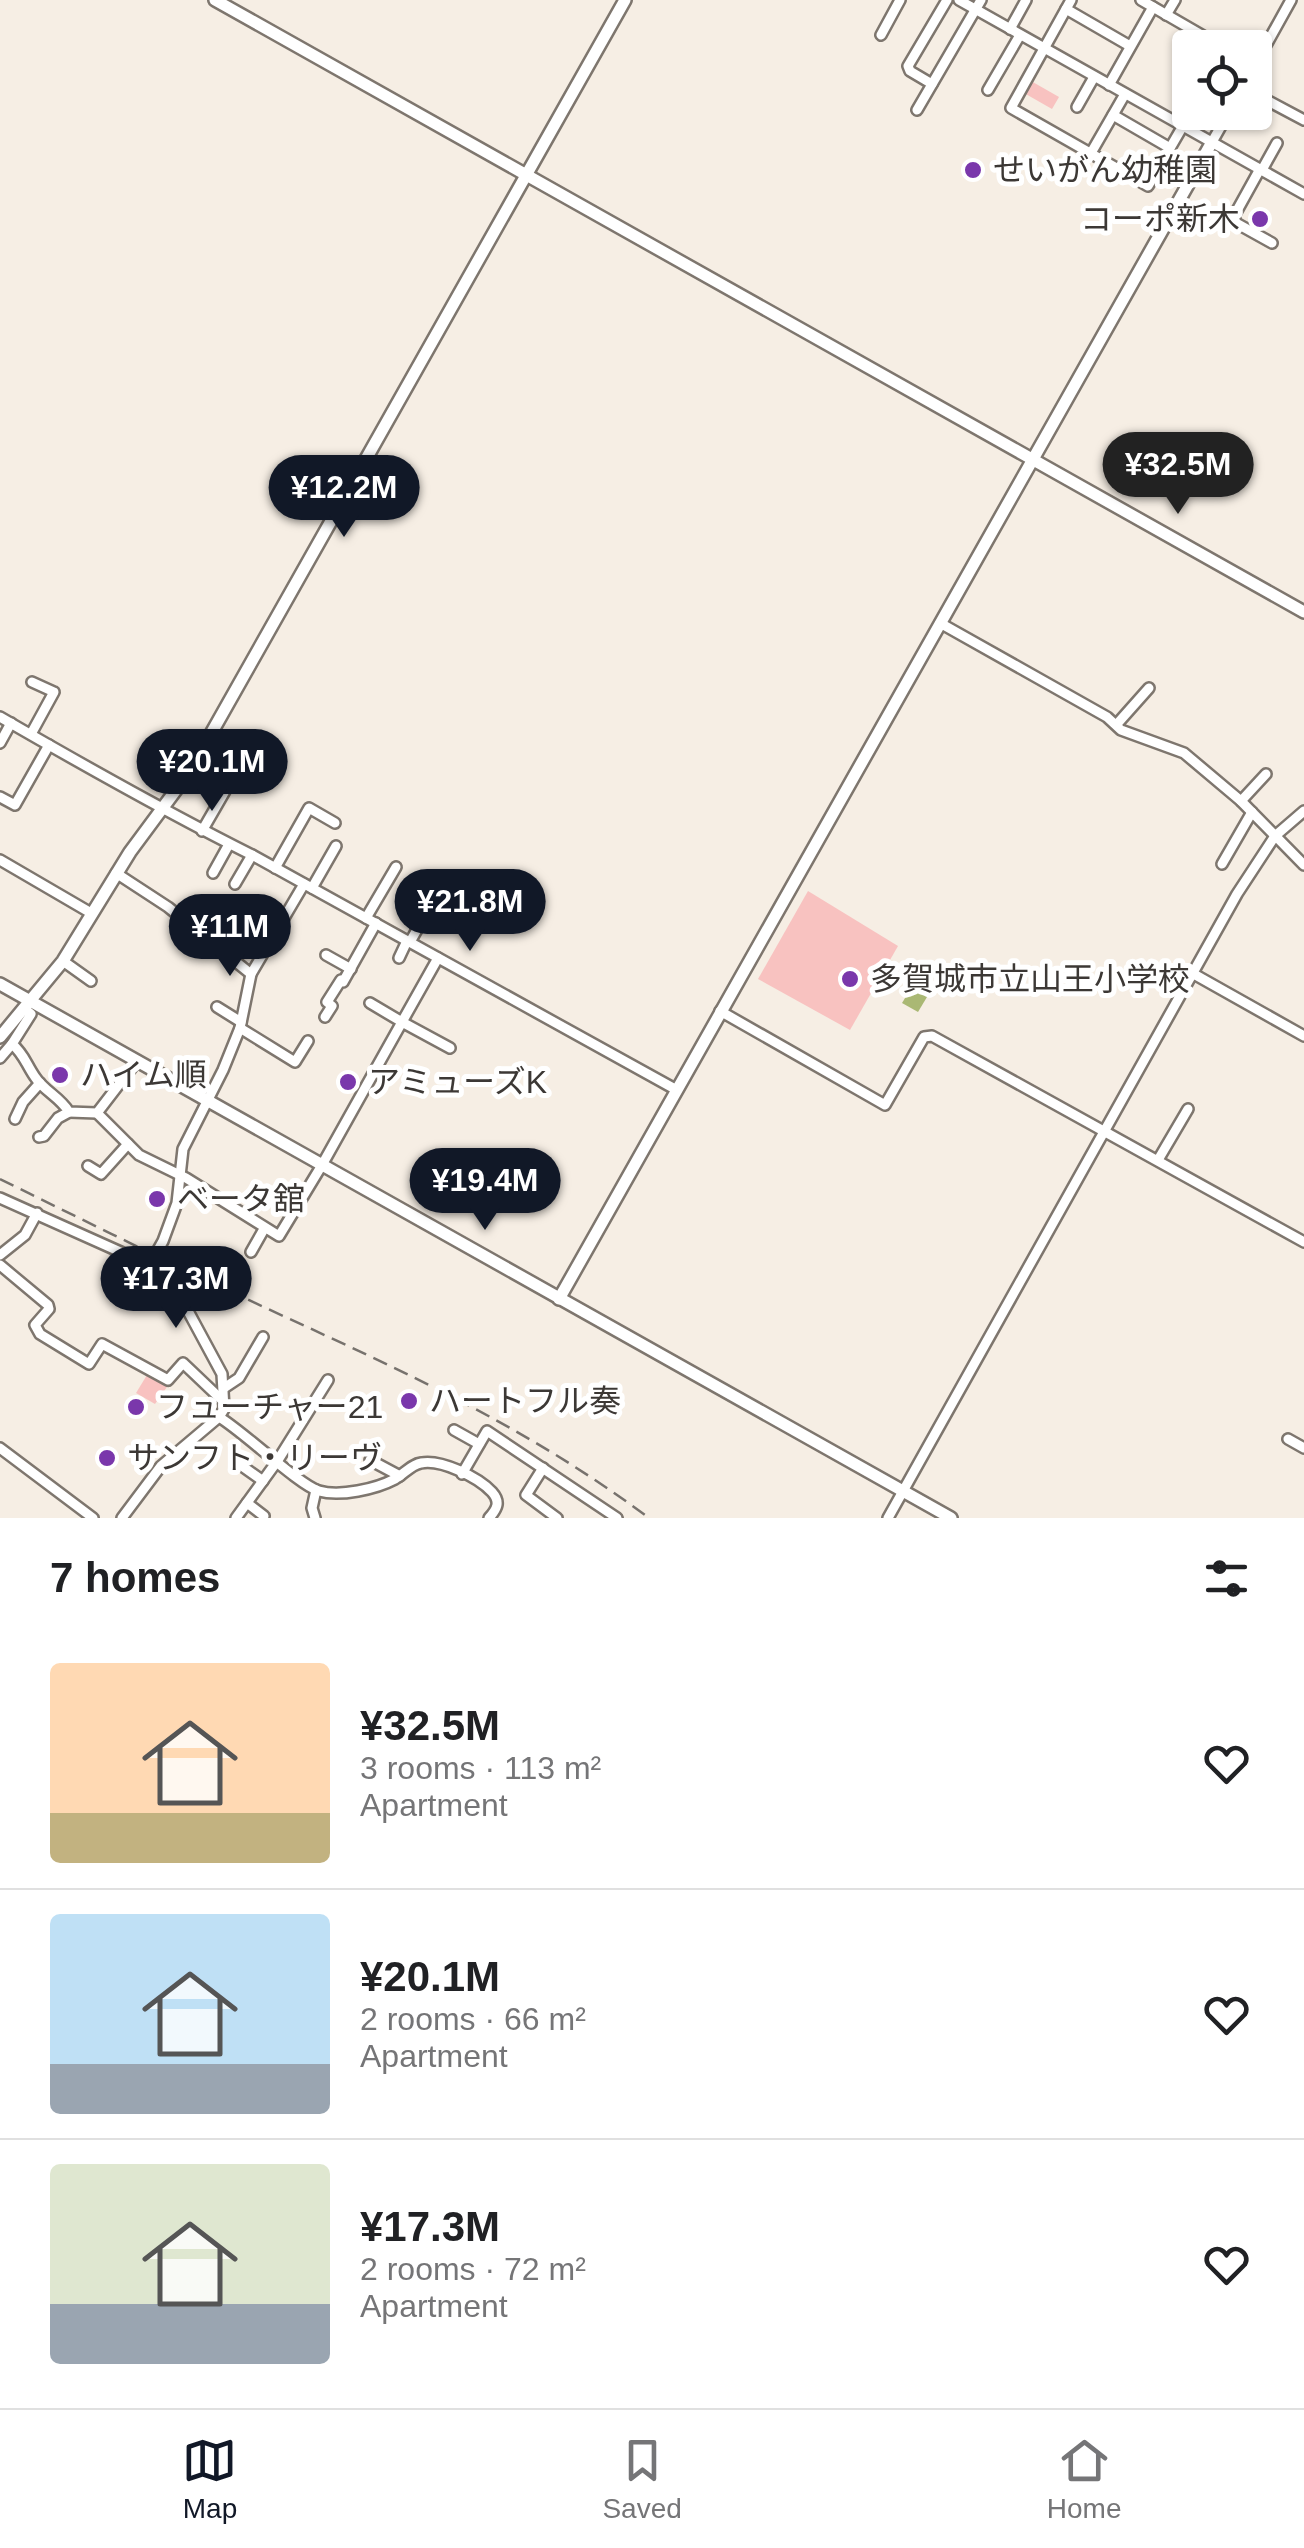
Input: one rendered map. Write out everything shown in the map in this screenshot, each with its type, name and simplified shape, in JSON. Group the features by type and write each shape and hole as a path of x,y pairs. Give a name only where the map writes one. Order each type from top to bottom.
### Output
{"street":[{"path":"215,0 1304,612"},
{"path":"238,13 245,0"},
{"path":"0,1058 6,1040 63,961 116,873 190,771 625,0"},
{"path":"881,34 900,0"},
{"path":"932,84 908,66 947,0"},
{"path":"959,0 978,5 1020,35 1172,121"},
{"path":"1010,29 1026,0"},
{"path":"1141,0 1192,30"},
{"path":"1166,15 1175,0"},
{"path":"1272,34 1291,0"},
{"path":"917,110 978,5"},
{"path":"1130,46 1068,5 1011,108 1148,186 1180,130"},
{"path":"1109,85 1153,7"},
{"path":"988,90 1020,35"},
{"path":"1076,107 1094,77"},
{"path":"1091,153 1125,94"},
{"path":"1272,103 1301,118 1304,104"},
{"path":"1113,115 1170,148"},
{"path":"1188,130 1304,194"},
{"path":"559,1298 1219,130"},
{"path":"1272,242 1236,223 1234,216 1277,143"},
{"path":"940,623 1117,724 1121,730 1184,753 1240,800 1304,866"},
{"path":"30,734 54,692 32,682"},
{"path":"1117,724 1149,688"},
{"path":"0,717 675,1089"},
{"path":"0,743 11,724"},
{"path":"0,797 15,805 50,745"},
{"path":"202,831 236,772 258,785"},
{"path":"1240,800 1266,774"},
{"path":"275,868 309,808 334,823"},
{"path":"888,1518 1192,973 1274,836 1304,811"},
{"path":"1222,864 1252,812"},
{"path":"214,873 228,846"},
{"path":"149,1266 163,1241 176,1203 183,1149 240,1025 251,974 336,846"},
{"path":"235,884 252,855"},
{"path":"2,866 91,914"},
{"path":"325,1017 332,1006 327,1002 351,968 396,866"},
{"path":"116,873 168,907 251,974"},
{"path":"399,958 436,896"},
{"path":"251,915 277,930"},
{"path":"326,954 351,968"},
{"path":"39,1137 68,1112 97,1114 139,1155 240,1211 275,1236 282,1235 438,958"},
{"path":"63,961 91,981"},
{"path":"1192,973 1304,1036"},
{"path":"0,984 28,1006 137,1060 951,1518"},
{"path":"370,1003 450,1048"},
{"path":"217,1007 295,1062 308,1042"},
{"path":"720,1011 885,1105 924,1037 932,1036 1304,1242"},
{"path":"6,1040 24,1054 40,1082 62,1100 68,1112"},
{"path":"97,1114 137,1060"},
{"path":"15,1119 40,1082"},
{"path":"1158,1160 1188,1109"},
{"path":"88,1166 101,1174 128,1144"},
{"path":"0,1198 149,1266 181,1298 217,1361 224,1388 220,1417 155,1472 122,1518"},
{"path":"0,1255 25,1236 37,1213"},
{"path":"251,1252 264,1229"},
{"path":"0,1266 48,1305 49,1309 35,1325 40,1334 89,1364 102,1344 168,1380 183,1363 224,1402"},
{"path":"224,1388 238,1378 263,1337"},
{"path":"236,1518 328,1380"},
{"path":"220,1417 316,1490 351,1491 400,1476 417,1463 440,1464 489,1488 498,1499 498,1508 489,1518"},
{"path":"454,1430 479,1444"},
{"path":"462,1474 487,1431 617,1518"},
{"path":"1288,1439 1304,1448"},
{"path":"0,1448 93,1518"},
{"path":"235,1460 263,1481"},
{"path":"370,1460 400,1476"},
{"path":"543,1468 526,1496 557,1518"},
{"path":"315,1518 312,1508 316,1490"},
{"path":"248,1503 264,1516"}],"shaded area":[{"path":"1024,77 1059,97 1052,109 1017,89"},
{"path":"808,891 898,946 850,1030 758,979"},
{"path":"918,977 933,987 918,1012 902,1003"},
{"path":"147,1375 167,1387 155,1404 136,1393"}],"railway":[{"path":"0,1179 464,1403 557,1456 649,1518"}],"place":[{"name":"せいがん幼稚園","path":"973,170"},
{"name":"コーポ新木","path":"1260,219"},
{"name":"多賀城市立山王小学校","path":"850,979"},
{"name":"ハイム順","path":"60,1075"},
{"name":"アミューズK","path":"348,1082"},
{"name":"ベータ舘","path":"157,1199"},
{"name":"ハートフル奏","path":"409,1401"},
{"name":"フューチャー21","path":"136,1407"},
{"name":"サンフト・リーヴ","path":"107,1458"}]}
